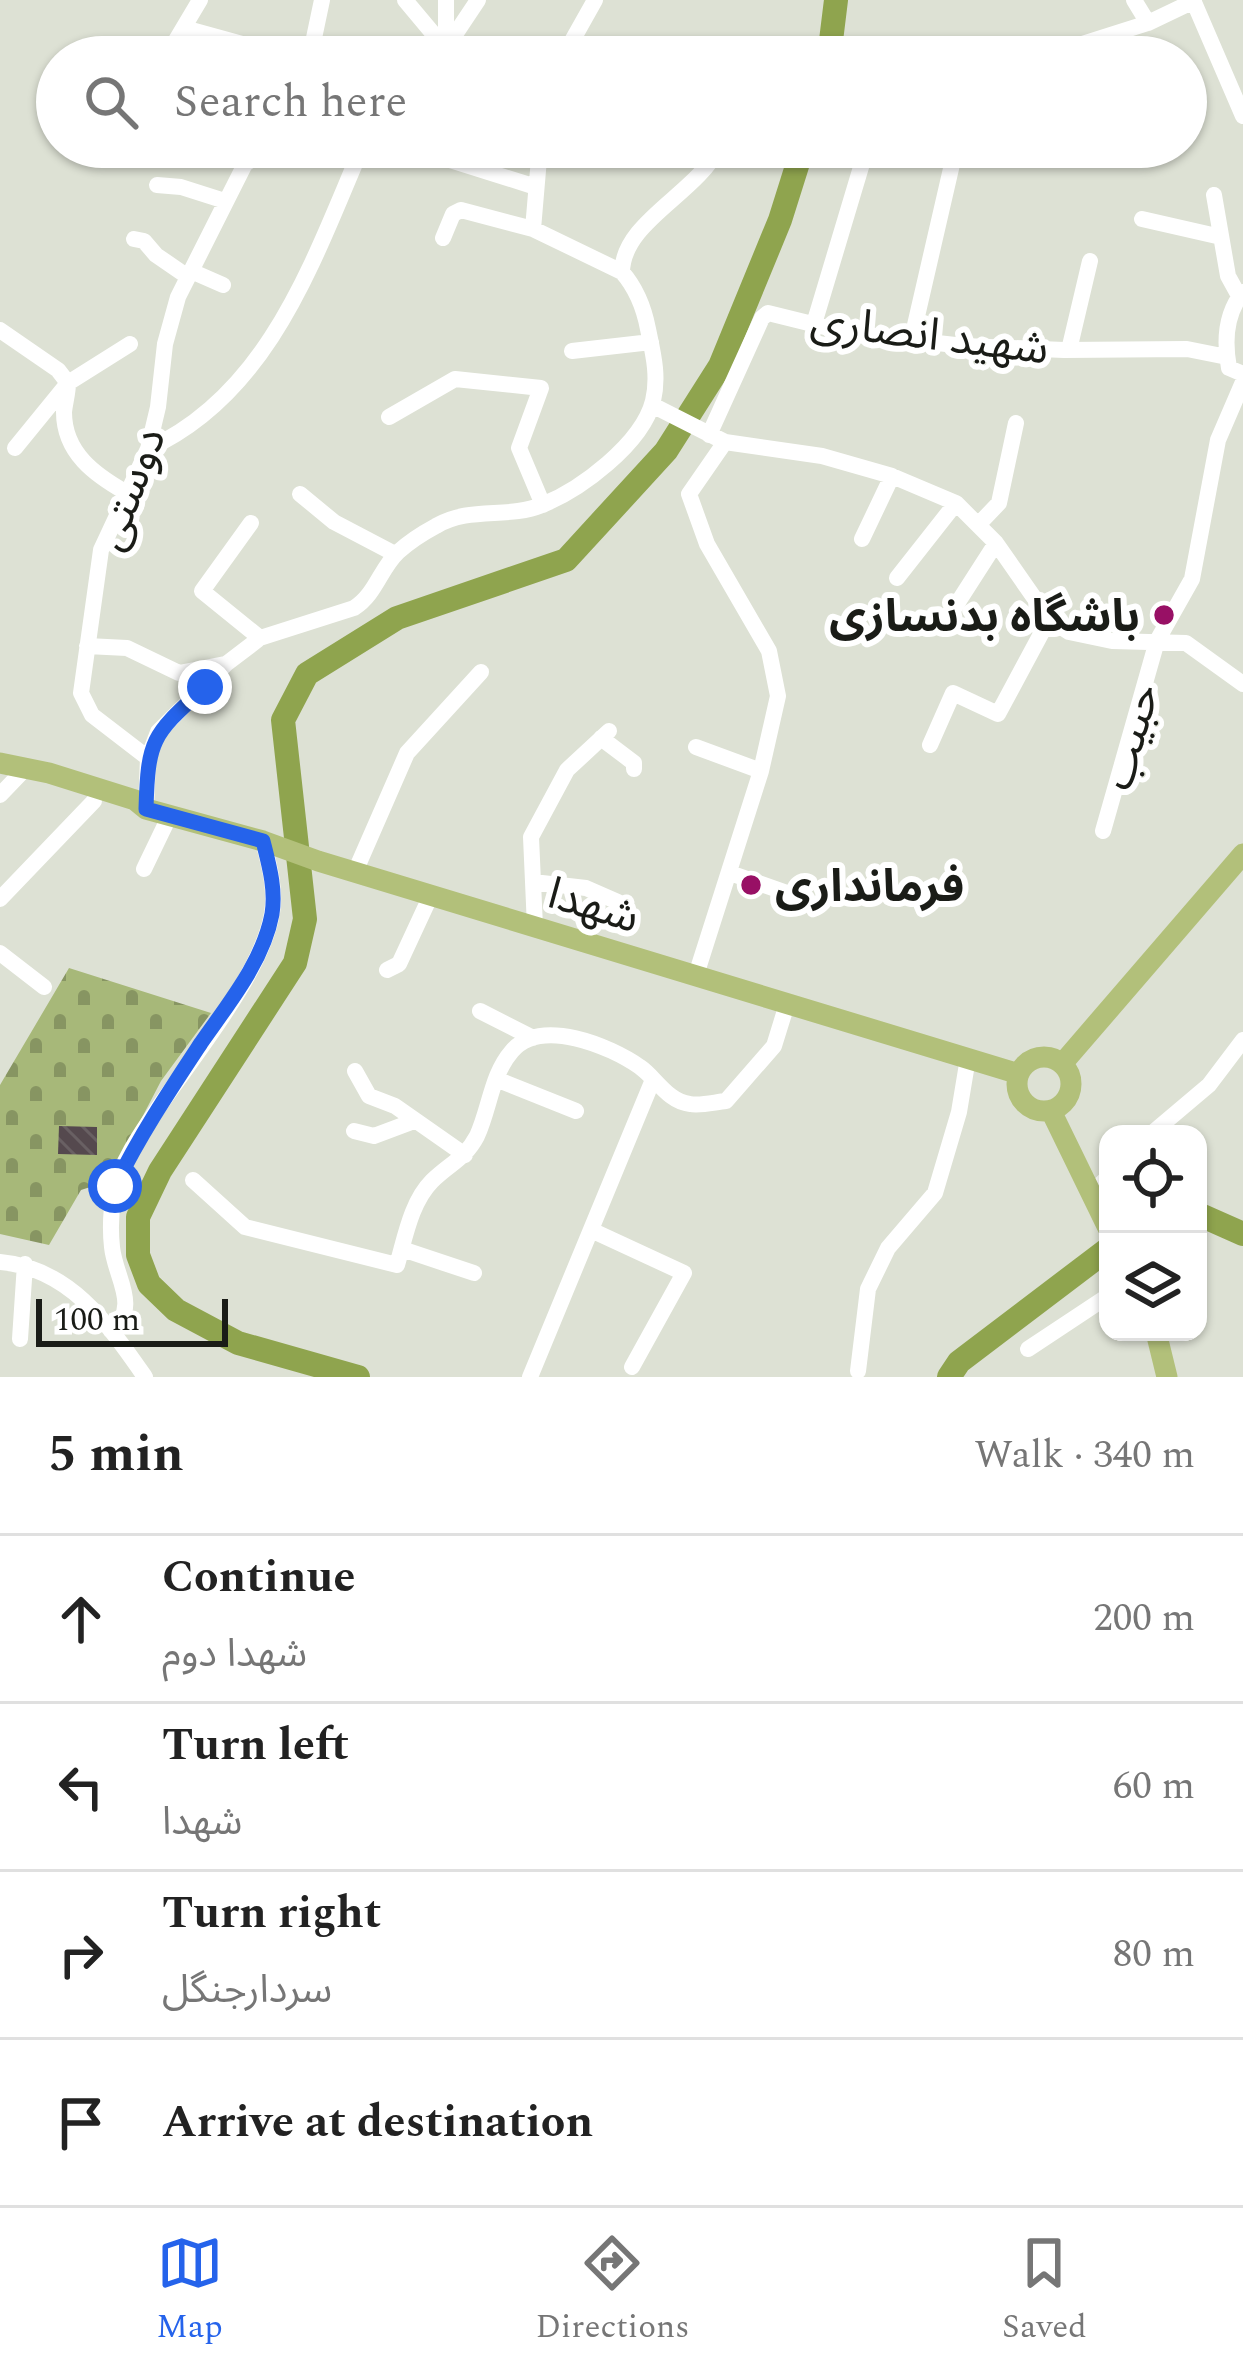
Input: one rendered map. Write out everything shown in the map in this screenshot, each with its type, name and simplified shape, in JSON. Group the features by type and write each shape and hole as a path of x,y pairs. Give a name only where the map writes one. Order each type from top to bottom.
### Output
{"main road":[{"name":"شهدا","path":"0,764 49,773 135,800 146,809"},
{"name":"شهدا","path":"22,770 46,787 130,812 146,809 263,841 318,862 1019,1074"},
{"path":"1062,1064 1243,854"},
{"path":"1038,1058 1062,1064 1072,1087 1065,1102 1051,1111 1027,1105 1018,1091 1019,1074 1038,1058"},
{"path":"1051,1111 1099,1210"},
{"path":"1158,1341 1167,1377"}],"street":[{"path":"179,36 200,0"},
{"path":"314,36 322,0"},
{"path":"405,0 435,36"},
{"path":"446,0 449,36"},
{"path":"459,36 478,0"},
{"path":"575,36 595,0"},
{"path":"1134,0 1148,23"},
{"path":"1107,36 1148,23 1193,0 1242,113"},
{"path":"184,28 213,36"},
{"name":"دوستی","path":"148,758 86,706 81,693 101,550 148,449 170,321 243,168"},
{"path":"148,449 215,409 290,312 353,168"},
{"path":"474,168 536,188"},
{"path":"533,229 538,168"},
{"path":"146,809 148,758 158,732 226,664 260,638 354,608 369,598 395,554 439,524 463,513 543,505 602,469 652,405 656,366 638,298 622,272 622,256 646,222 709,168"},
{"path":"814,324 860,168"},
{"path":"912,338 951,168"},
{"path":"157,185 182,187 225,201"},
{"path":"1214,195 1228,276 1241,294"},
{"path":"443,238 453,214 460,210 533,229 622,272"},
{"path":"1142,219 1221,237"},
{"path":"134,239 144,241 155,255 189,274 223,285"},
{"path":"1070,350 1090,261"},
{"name":"حبیب","path":"1103,831 1157,641 1192,579 1218,440 1237,377 1228,326 1241,294"},
{"name":"شهید انصاری","path":"711,436 762,318 776,313 849,333 964,346 1187,349 1237,377"},
{"path":"0,330 58,370 68,383 64,410 68,433 81,460 95,475 127,493"},
{"path":"572,351 651,342"},
{"path":"15,448 68,383 130,344"},
{"path":"389,417 455,379 541,388 519,448 543,505"},
{"path":"652,405 711,436 822,456 892,476 956,503 995,543 1049,619 1069,632 1090,638 1178,641 1195,647 1243,685"},
{"path":"978,525 998,503 1016,423"},
{"path":"695,975 761,770 778,696 769,651 707,544 689,494 711,436"},
{"path":"862,539 892,476"},
{"path":"300,494 334,522 395,554"},
{"path":"897,578 956,503"},
{"path":"251,523 202,591 260,638"},
{"path":"944,624 995,543"},
{"path":"930,745 953,693 998,714 1049,619"},
{"path":"87,646 128,648 179,673 226,664"},
{"path":"355,872 407,753 481,672"},
{"path":"535,927 531,837 567,770 605,734 634,769"},
{"path":"696,747 761,770"},
{"path":"0,794 22,770"},
{"path":"0,899 94,801"},
{"path":"144,869 170,815"},
{"path":"111,1331 121,1323 128,1304 112,1251 115,1186 141,1133 246,977 266,936 272,877 263,841"},
{"path":"730,873 787,893"},
{"path":"533,882 586,888 618,902"},
{"path":"387,970 399,964 431,895"},
{"path":"0,953 44,986"},
{"path":"480,1012 533,1038 581,1039 644,1069 652,1082 687,1105 727,1101 774,1046 787,1004"},
{"path":"399,1257 412,1215 431,1182 464,1155 514,1048 533,1038"},
{"path":"1161,1125 1209,1085 1243,1040"},
{"path":"858,1371 868,1289 888,1248 935,1193 959,1112 968,1058"},
{"path":"355,1071 369,1096 395,1106 464,1155"},
{"path":"496,1079 576,1111"},
{"path":"530,1377 652,1082"},
{"path":"354,1131 374,1136 414,1120"},
{"path":"193,1180 245,1228 474,1273"},
{"path":"1091,1194 1099,1186"},
{"path":"591,1230 684,1273 632,1367"},
{"path":"0,1262 25,1264 92,1305 145,1377"},
{"path":"20,1339 25,1264"},
{"path":"1028,1348 1099,1302"}],"green space":[{"path":"69,968 211,1013 161,1081 109,1181 81,1190 49,1245 0,1234 0,1085"}],"building":[{"path":"59,1126 97,1127 97,1155 58,1154"}],"waterway":[{"path":"832,36 836,0"},
{"path":"358,1377 238,1343 176,1310 149,1284 138,1255 138,1217 160,1171 295,963 305,919 283,720 307,674 397,618 566,560 666,451 720,366 796,168"},
{"path":"1207,1218 1243,1234"},
{"path":"949,1377 959,1362 1099,1256"}],"place":[{"name":"باشگاه بدنسازى","path":"1164,615"},
{"name":"فرماندارى","path":"751,885"}],"route":[{"path":"115,1186 141,1133 246,977 266,936 272,910 272,877 263,841 146,809 151,745 158,732 205,687"}]}
